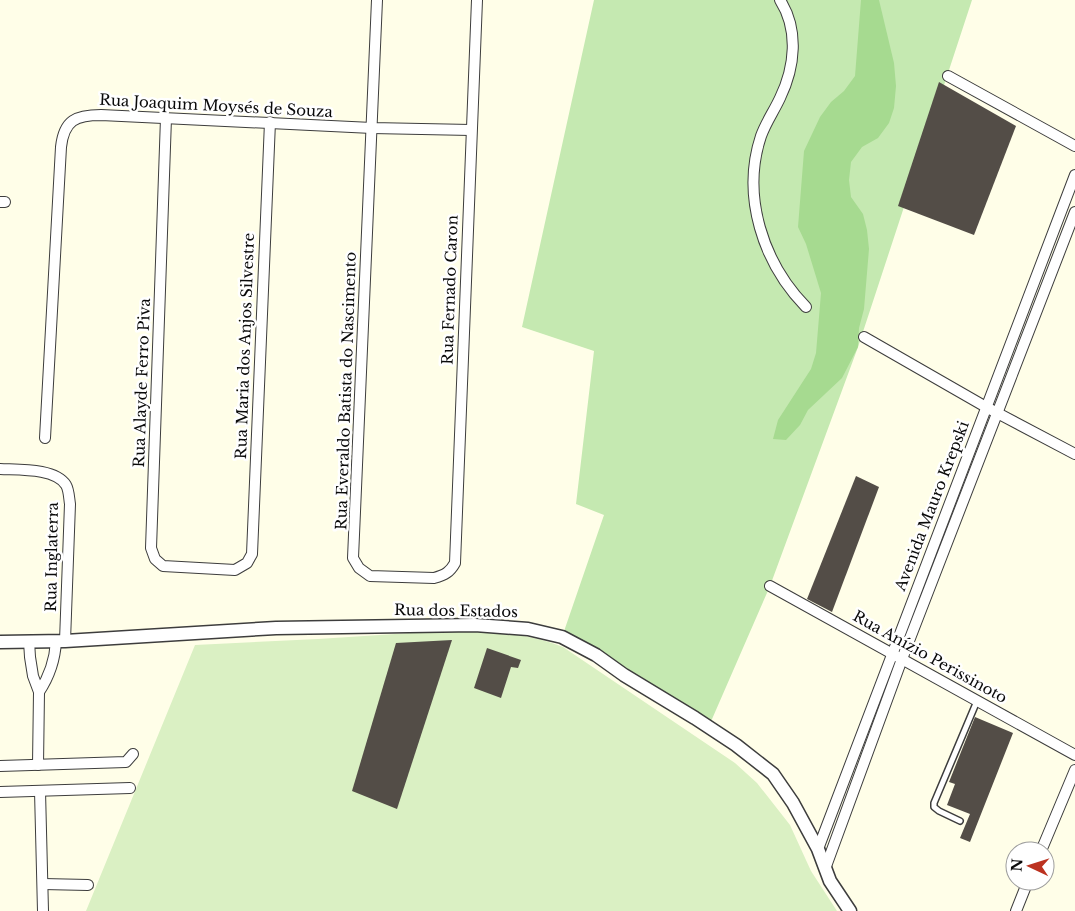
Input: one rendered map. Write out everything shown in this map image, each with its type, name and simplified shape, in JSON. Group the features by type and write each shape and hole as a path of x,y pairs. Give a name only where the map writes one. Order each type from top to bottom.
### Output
{"street":[{"name":"Rua Everaldo Batista do Nascimento","path":"377,0 354,558 359,568 370,576 434,578 442,576"},
{"name":"Rua Fernado Caron","path":"442,576 452,570 455,563 477,0"},
{"path":"780,0 789,19 792,31 792,58 786,84 761,137 753,183 755,206 763,239 779,276 806,307"},
{"path":"948,76 1075,146"},
{"name":"Rua Joaquim Moysés de Souza","path":"45,438 63,136 69,124 77,117 101,115 372,128 471,130"},
{"name":"Rua Alayde Ferro Piva","path":"166,118 151,548 155,559 163,566 235,570 241,568"},
{"name":"Rua Maria dos Anjos Silvestre","path":"241,568 247,563 252,554 270,122"},
{"name":"Avenida Mauro Krepski","path":"818,849 1075,175"},
{"name":"Avenida Mauro Krepski","path":"826,869 902,659 1075,212"},
{"path":"864,338 998,414 1075,454"},
{"name":"Rua Inglaterra","path":"0,469 48,473 60,478 68,487 70,504 60,641"},
{"name":"Rua Anízio Perissinoto","path":"770,586 1075,755"},
{"name":"Rua dos Estados","path":"0,642 60,641 276,628 475,626 528,629 562,637 596,655 624,675 695,718 736,745 772,774 793,803 818,849 837,893 850,911"},
{"path":"29,641 33,676 39,692 38,765"},
{"path":"39,692 50,672 60,641"},
{"path":"0,766 126,762 133,754"},
{"path":"1045,841 1075,770"},
{"path":"0,792 130,788"},
{"path":"40,791 43,911"},
{"path":"43,884 88,885"},
{"path":"1016,911 1024,891"}],"lane":[{"path":"960,821 939,811 934,807 934,802 977,700"}],"green space":[{"path":"594,0 972,0 858,347 770,586 709,726 561,640 604,515 576,504 594,351 522,327"},
{"path":"861,0 879,0 894,63 896,86 894,108 889,123 878,138 862,147 851,162 849,180 851,197 863,214 869,249 864,309 859,328 858,347 842,378 808,410 800,425 786,440 773,439 778,420 811,369 816,353 821,293 806,244 798,227 804,151 820,117 855,76"},
{"path":"457,630 524,636 563,647 735,763 757,783 790,825 811,871 837,911 86,911 195,645"}],"building":[{"path":"939,82 1016,126 974,235 898,206"},
{"path":"856,476 879,487 832,612 807,599"},
{"path":"452,640 397,809 352,791 396,643"},
{"path":"487,648 521,660 518,668 511,667 501,698 474,688"},
{"path":"975,717 1013,733 970,842 960,838 970,814 947,805 955,784 949,782"}]}
